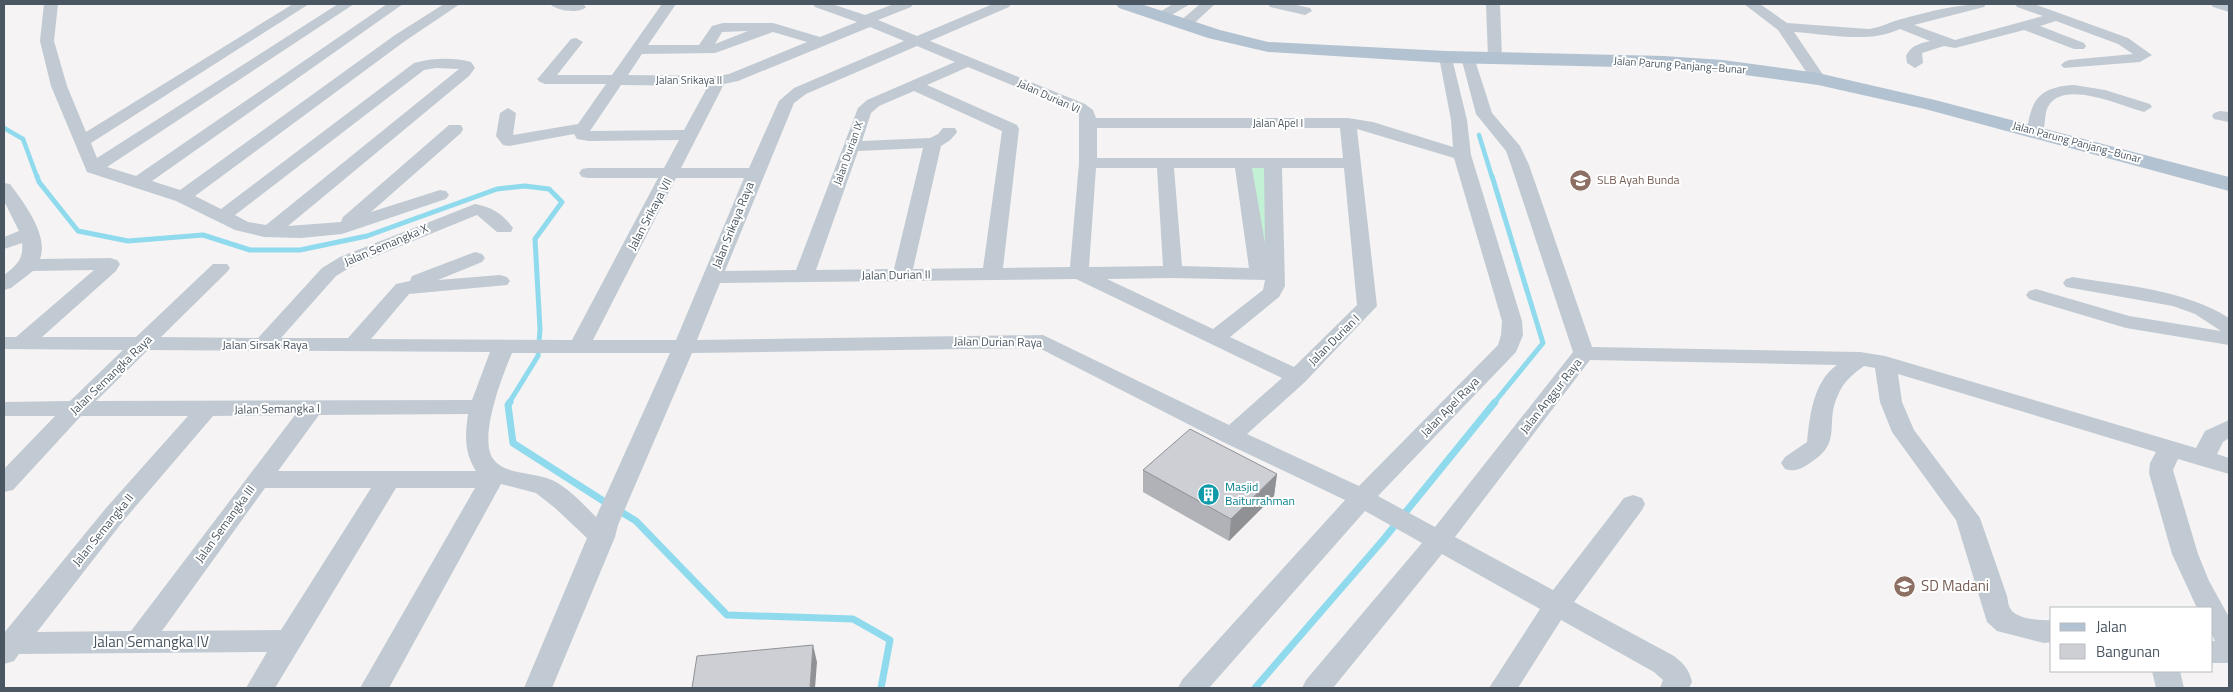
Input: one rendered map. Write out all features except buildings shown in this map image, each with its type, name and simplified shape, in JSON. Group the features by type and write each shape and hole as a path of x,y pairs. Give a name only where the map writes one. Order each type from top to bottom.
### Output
{"main road":[{"name":"Jalan Parung Panjang–Bunar","path":"1125,4 1184,25 1268,47 1457,57 1672,62 1723,66 1818,79 2034,131 2229,184"}],"street":[{"path":"51,4 47,41 59,86 93,168"},
{"path":"82,142 302,4"},
{"path":"93,168 347,4"},
{"path":"139,182 365,35 396,4"},
{"path":"182,197 400,38 453,4"},
{"path":"557,4 579,7"},
{"path":"508,113 504,136 509,141 582,128 618,80 669,4"},
{"name":"Jalan Durian VI","path":"820,4 918,41 1087,113 1089,123 1088,163 1079,274"},
{"name":"Jalan Srikaya II","path":"576,42 546,79 718,81 733,78 821,42 906,4"},
{"name":"Jalan Srikaya Raya","path":"604,531 684,347 755,173 787,101 793,96 1004,4"},
{"path":"1160,16 1183,4"},
{"path":"1184,25 1208,4"},
{"path":"1275,4 1305,11"},
{"path":"1493,4 1495,58"},
{"path":"1751,4 1783,27 1818,79"},
{"path":"1783,27 1883,32 1900,24 1979,4"},
{"path":"2022,4 2123,41 2145,55 2140,58 2069,65"},
{"path":"1900,24 1955,44 2057,17"},
{"path":"2027,26 2079,46"},
{"path":"637,50 722,47 774,27 821,42"},
{"path":"310,28 400,38"},
{"path":"1915,63 1913,56 1916,50 1944,41"},
{"name":"Jalan Apel Raya","path":"1192,688 1362,498 1508,347 1512,335 1512,321 1462,155 1457,57"},
{"name":"Jalan Anggur Raya","path":"1316,688 1428,535 1584,353 1514,150 1484,114 1457,57"},
{"path":"224,216 419,66 436,62 466,65 467,68 464,73 271,231"},
{"name":"Jalan Durian IX","path":"804,276 851,146 868,106 968,62"},
{"name":"Jalan Srikaya VII","path":"573,346 672,172 718,81"},
{"path":"916,86 1011,129 992,274"},
{"path":"2034,131 2040,104 2052,94 2061,91 2092,92 2144,107"},
{"name":"Jalan Apel I","path":"1089,123 1348,123 1367,125 1462,155"},
{"name":"Jalan Durian I","path":"1231,436 1297,378 1367,306 1348,123"},
{"path":"1459,124 1492,124"},
{"path":"582,128 583,135 589,136 690,135"},
{"path":"342,228 455,129"},
{"path":"851,146 934,143 944,138 950,132"},
{"path":"902,275 934,143"},
{"path":"1165,162 1173,272"},
{"path":"1088,163 1353,163"},
{"path":"1215,338 1272,293 1243,163"},
{"path":"1268,274 1273,163"},
{"path":"93,168 182,197 242,226 271,231 301,232 342,228 440,196"},
{"path":"588,173 755,173"},
{"path":"4,188 9,206 30,234 30,260"},
{"name":"Jalan Semangka X","path":"262,346 329,272 348,261 476,209 486,211 504,228"},
{"path":"4,243 30,234"},
{"path":"356,344 403,288 475,258"},
{"path":"4,284 30,260 110,264 110,267 13,342"},
{"name":"Jalan Semangka Raya","path":"4,484 74,410 220,268"},
{"name":"Jalan Durian II","path":"712,277 1173,272 1268,274"},
{"name":"Jalan Durian II","path":"1079,274 1297,378"},
{"path":"403,288 500,280"},
{"path":"2073,283 2178,300 2202,310 2229,328"},
{"path":"2036,295 2126,322 2229,339"},
{"name":"Jalan Durian Raya","path":"573,346 684,347 1043,341 1231,436 1362,498 1557,605 1664,664 1676,674 1678,682 1674,688"},
{"name":"Jalan Sirsak Raya","path":"13,342 262,346 356,344 573,346"},
{"path":"494,476 482,461 478,451 480,407 515,345"},
{"path":"1584,353 1860,359 1885,363 2175,448 2229,466"},
{"path":"1793,463 1814,450 1819,442 1822,410 1829,390 1839,374 1860,359"},
{"path":"1885,363 1891,402 1904,432 1968,518 1994,596 1997,614 2007,623 2044,632 2050,631"},
{"name":"Jalan Semangka I","path":"4,409 480,407"},
{"name":"Jalan Semangka III","path":"139,642 312,408"},
{"name":"Jalan Semangka II","path":"8,648 115,514 206,409"},
{"path":"2204,457 2213,437 2229,428"},
{"path":"2175,448 2164,458 2161,467 2164,482 2181,545 2198,588 2209,607"},
{"path":"374,688 494,476"},
{"path":"257,480 494,476 533,482 551,490 604,531 538,688"},
{"path":"260,688 389,479"},
{"path":"1503,688 1557,605 1633,504"},
{"path":"2213,613 2229,641"},
{"name":"Jalan Semangka IV","path":"8,648 139,642 289,641"},
{"path":"2213,652 2229,652"},
{"path":"2166,672 2170,688"}],"green space":[{"path":"1243,163 1273,163 1275,274 1260,273"}],"waterway":[{"path":"4,128 23,139 37,177"},
{"path":"1479,135 1492,177"},
{"path":"37,176 39,182 78,231 128,241 203,235 250,250 300,250 367,236 497,189 525,186 549,189 562,202 535,239 540,329 538,356 509,403"},
{"path":"1492,176 1543,343 1494,403"},
{"path":"510,402 508,405 513,443 608,504"},
{"path":"1255,688 1383,540 1495,402"},
{"path":"618,510 636,521 727,615 853,619 890,640 881,688"}],"place":[{"name":"SLB Ayah Bunda","path":"1581,180"},
{"name":"Masjid Baiturrahman","path":"1209,494"},
{"name":"SD Madani","path":"1905,586"}]}
